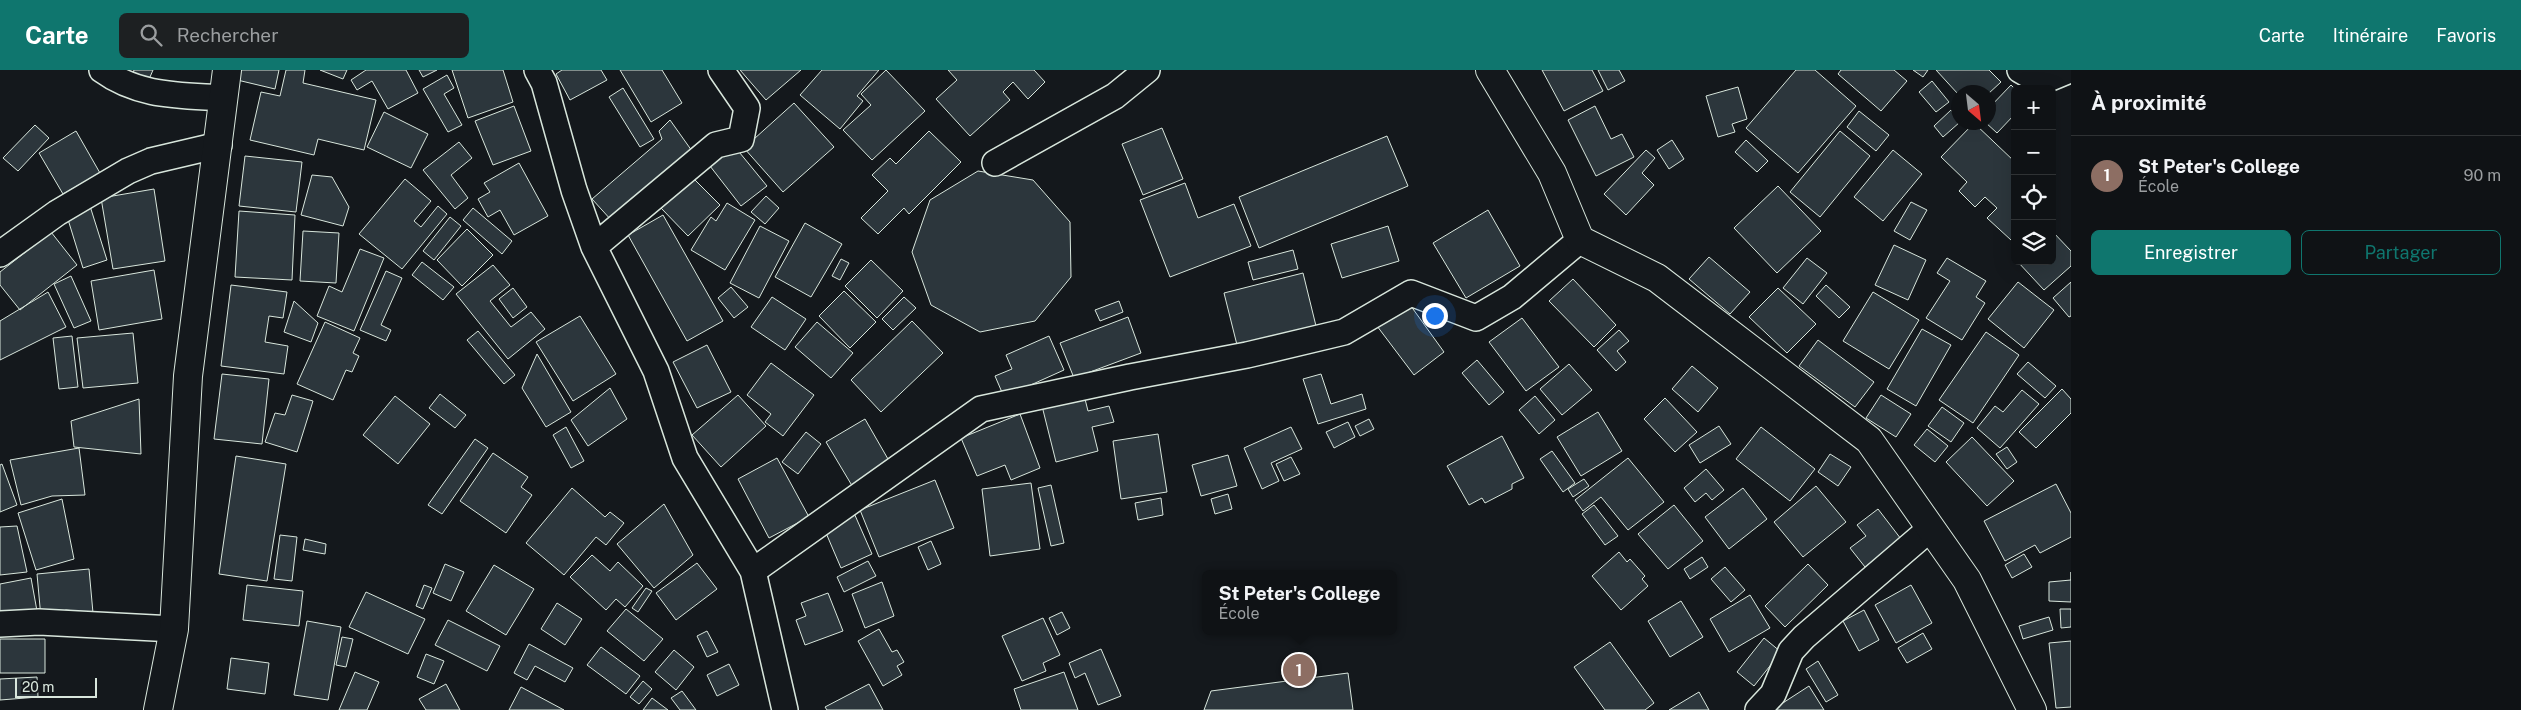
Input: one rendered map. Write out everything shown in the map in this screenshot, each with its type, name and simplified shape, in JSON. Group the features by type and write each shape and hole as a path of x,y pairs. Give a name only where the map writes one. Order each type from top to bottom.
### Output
{"main road":[{"path":"158,710 174,629 188,376 219,145 227,70"},
{"path":"1490,70 1552,173 1580,240 1656,278 1869,440 1967,580 2032,710"}],"street":[{"path":"102,70 115,79 148,92 224,98"},
{"path":"537,70 544,83 574,190 594,247 656,371 685,458 752,571 785,710"},
{"path":"594,247 716,145 741,140 747,108 721,70"},
{"path":"995,163 1114,96 1147,70"},
{"path":"2020,70 2041,82 2070,70"},
{"path":"0,254 57,214 128,171 151,161 219,145"},
{"path":"752,571 981,409 1130,377 1247,355 1344,332 1412,293 1476,318 1512,297 1580,240"},
{"path":"1758,710 1773,694 1791,651 1804,637 1930,528"},
{"path":"0,624 39,622 174,629"}],"building":[{"path":"134,70 153,70 147,84 131,77"},
{"path":"236,70 279,70 275,89 233,79"},
{"path":"286,70 305,70 303,83 376,100 364,150 318,139 314,155 250,140 261,92 280,96"},
{"path":"320,70 347,70 343,79"},
{"path":"366,70 406,70 418,93 388,109 372,81 357,90 351,80"},
{"path":"419,70 437,70 423,77"},
{"path":"452,70 503,70 513,102 468,118"},
{"path":"562,70 601,70 607,80 570,100 556,74"},
{"path":"620,70 662,70 682,103 651,122"},
{"path":"740,70 801,70 766,100"},
{"path":"822,70 879,70 857,96 863,101 840,129 800,95"},
{"path":"886,70 925,111 872,160 843,130 871,105 861,94"},
{"path":"948,70 1034,70 1045,82 1028,99 1013,82 1003,92 1010,100 970,136 936,99 957,80"},
{"path":"1542,70 1592,70 1603,91 1564,111"},
{"path":"1598,70 1619,70 1625,81 1608,90"},
{"path":"1796,70 1815,70 1856,106 1798,173 1746,128"},
{"path":"1841,70 1894,70 1907,81 1881,111 1838,74"},
{"path":"1913,70 1928,70 1923,77"},
{"path":"1936,70 1989,70 2001,82 1996,87 1996,85 1951,86"},
{"path":"447,75 454,88 444,94 462,125 448,132 423,89"},
{"path":"1932,81 1949,102 1936,112 1919,92"},
{"path":"2011,85 2011,118 1997,133 1994,130 1996,130 1996,101"},
{"path":"1738,87 1747,119 1732,124 1735,132 1718,137 1706,96"},
{"path":"623,88 654,139 640,147 609,97"},
{"path":"794,103 834,147 783,192 744,148"},
{"path":"514,106 531,151 493,165 475,121"},
{"path":"1595,106 1611,139 1622,134 1634,157 1596,176 1568,120"},
{"path":"1951,110 1951,130 1943,137 1934,126"},
{"path":"1859,111 1889,135 1876,151 1847,127"},
{"path":"384,112 428,134 411,168 367,147"},
{"path":"670,120 692,151 612,221 592,199 662,139 659,131"},
{"path":"35,125 49,138 18,171 3,158"},
{"path":"1162,128 1183,179 1143,195 1122,144"},
{"path":"1967,130 1981,130 2011,158 2011,240 1987,218 1997,208 1985,197 1975,207 1959,191 1967,182 1941,157"},
{"path":"76,131 100,173 63,194 39,153"},
{"path":"929,131 961,162 909,214 904,208 878,234 861,218 888,191 872,175 890,158 896,164"},
{"path":"1840,131 1870,156 1820,217 1790,192"},
{"path":"1387,136 1408,186 1259,248 1239,197"},
{"path":"1672,140 1684,159 1669,169 1657,150"},
{"path":"1746,140 1768,161 1757,172 1735,152"},
{"path":"459,142 472,158 451,175 468,198 455,209 423,170"},
{"path":"735,147 767,186 741,206 710,166"},
{"path":"1646,150 1655,158 1642,173 1654,185 1626,215 1604,194"},
{"path":"1893,150 1922,174 1883,221 1854,197"},
{"path":"245,156 302,162 296,212 239,206"},
{"path":"519,163 548,216 514,235 500,210 488,217 478,199 490,192 484,183"},
{"path":"978,171 1033,180 1070,222 1071,277 1035,321 980,332 931,305 912,252 930,200"},
{"path":"312,175 332,177 349,207 343,226 301,215"},
{"path":"692,177 720,205 688,236 661,208"},
{"path":"405,179 431,201 414,221 421,227 438,206 447,214 402,269 359,234"},
{"path":"1185,183 1198,218 1234,204 1251,246 1170,277 1140,200"},
{"path":"1778,186 1821,231 1777,273 1734,228"},
{"path":"154,189 165,261 113,269 101,198"},
{"path":"766,196 779,208 765,224 751,212"},
{"path":"1911,202 1927,210 1910,240 1894,231"},
{"path":"727,203 755,220 725,270 691,250 711,217 716,221"},
{"path":"90,206 107,260 83,268 66,213"},
{"path":"473,208 512,241 502,254 463,220"},
{"path":"1488,210 1520,266 1466,298 1433,243"},
{"path":"239,211 295,215 292,280 235,277"},
{"path":"663,215 723,321 687,341 628,235"},
{"path":"450,217 461,226 434,260 423,251"},
{"path":"805,223 842,244 811,297 775,277"},
{"path":"760,226 789,241 759,298 730,283"},
{"path":"1388,226 1399,261 1342,278 1331,244"},
{"path":"467,229 493,255 462,286 437,260"},
{"path":"303,231 339,233 336,283 300,281"},
{"path":"51,232 77,265 20,310 0,285 0,272"},
{"path":"2056,235 2071,251 2071,266 2044,290 2021,265 2056,265"},
{"path":"1894,245 1926,260 1908,300 1875,285"},
{"path":"360,249 384,258 354,331 317,316 329,286 342,292"},
{"path":"1293,250 1298,269 1253,280 1248,262"},
{"path":"1709,257 1750,292 1730,314 1689,279"},
{"path":"1807,258 1827,273 1803,304 1783,288"},
{"path":"1947,258 1986,281 1976,297 1985,303 1962,340 1926,318 1950,281 1937,273"},
{"path":"841,259 849,263 840,280 832,276"},
{"path":"871,260 903,291 877,318 845,286"},
{"path":"422,262 454,287 443,300 412,275"},
{"path":"493,265 510,285 490,301 511,327 531,312 545,329 508,359 456,294"},
{"path":"154,270 162,319 99,330 91,281"},
{"path":"386,271 402,278 381,325 391,330 386,341 360,330"},
{"path":"1303,273 1316,326 1237,345 1224,293"},
{"path":"71,276 91,321 74,328 54,284"},
{"path":"1573,279 1616,325 1594,347 1549,301"},
{"path":"2018,282 2054,310 2024,348 1988,319"},
{"path":"2071,282 2071,316 2069,317 2053,298"},
{"path":"231,285 287,292 283,318 269,316 265,342 288,346 284,374 221,366"},
{"path":"1826,285 1850,307 1839,318 1816,296"},
{"path":"731,287 748,307 734,318 718,298"},
{"path":"513,288 527,307 513,318 499,299"},
{"path":"1778,288 1816,324 1787,353 1749,317"},
{"path":"844,291 876,322 850,348 819,316"},
{"path":"48,292 66,327 0,360 0,321"},
{"path":"1873,292 1919,320 1889,369 1843,341"},
{"path":"772,297 806,319 785,350 751,327"},
{"path":"904,297 916,308 893,330 882,319"},
{"path":"294,301 318,323 311,342 284,332"},
{"path":"1119,301 1123,312 1100,321 1095,310"},
{"path":"1408,302 1444,352 1414,375 1377,326"},
{"path":"580,316 616,374 573,401 536,342"},
{"path":"1128,317 1141,353 1074,378 1060,343"},
{"path":"1522,318 1559,367 1526,391 1489,342"},
{"path":"912,321 943,353 881,412 851,380"},
{"path":"325,322 360,338 353,353 359,356 352,372 346,370 333,400 297,384"},
{"path":"817,322 853,353 831,378 795,347"},
{"path":"1922,329 1951,345 1916,406 1887,389"},
{"path":"1619,330 1629,341 1617,351 1626,362 1616,371 1597,350"},
{"path":"478,331 515,375 504,384 467,340"},
{"path":"1986,332 2019,355 1973,423 1939,400"},
{"path":"133,333 138,383 83,388 77,338"},
{"path":"72,336 78,387 59,389 53,338"},
{"path":"1049,336 1064,370 1004,397 995,376 1012,369 1006,355"},
{"path":"1818,340 1874,382 1855,407 1799,366"},
{"path":"707,345 731,392 697,408 673,362"},
{"path":"537,354 571,412 546,427 522,388"},
{"path":"1477,360 1504,392 1489,405 1462,373"},
{"path":"2028,362 2056,386 2045,398 2017,374"},
{"path":"771,363 814,395 783,436 765,422 771,414 747,395"},
{"path":"1569,364 1592,390 1562,415 1540,389"},
{"path":"1692,366 1718,388 1698,412 1672,389"},
{"path":"222,374 269,379 262,444 214,439"},
{"path":"1321,374 1331,404 1362,394 1366,409 1318,424 1303,379"},
{"path":"610,388 627,419 588,446 571,420"},
{"path":"2062,389 2071,399 2071,413 2036,448 2019,432"},
{"path":"2022,390 2039,404 2000,448 1977,428 1995,406 2003,412"},
{"path":"1083,391 1088,411 1109,406 1114,422 1092,427 1098,451 1056,462 1041,402"},
{"path":"440,394 466,415 455,428 429,408"},
{"path":"292,395 313,401 297,452 265,442 275,413 285,415"},
{"path":"738,395 766,426 721,467 692,435"},
{"path":"1881,395 1911,414 1896,437 1866,418"},
{"path":"395,396 430,424 398,464 363,435"},
{"path":"1535,396 1555,420 1539,434 1519,410"},
{"path":"1665,398 1697,432 1675,452 1644,419"},
{"path":"139,399 141,454 74,447 71,421"},
{"path":"1942,407 1964,423 1951,442 1928,426"},
{"path":"1598,412 1622,451 1581,476 1557,437"},
{"path":"1020,414 1040,468 1011,480 1005,465 977,476 961,438"},
{"path":"865,419 892,466 854,489 826,442"},
{"path":"1369,419 1374,429 1360,436 1355,426"},
{"path":"1348,422 1355,437 1334,448 1326,432"},
{"path":"1719,426 1731,444 1700,463 1689,445"},
{"path":"566,427 584,461 571,468 553,435"},
{"path":"1291,427 1302,449 1271,463 1279,481 1262,489 1244,448"},
{"path":"1761,427 1815,469 1790,501 1736,459"},
{"path":"1927,429 1948,446 1935,462 1914,445"},
{"path":"806,432 821,444 798,474 782,462"},
{"path":"1158,434 1167,492 1121,499 1113,441"},
{"path":"1502,436 1524,478 1512,484 1512,489 1485,503 1482,498 1469,505 1447,466"},
{"path":"1972,437 2014,481 1987,506 1946,462"},
{"path":"475,439 488,448 442,514 428,505"},
{"path":"2007,447 2017,462 2007,469 1996,454"},
{"path":"79,448 85,495 52,496 21,505 10,460"},
{"path":"1552,451 1575,483 1563,492 1540,459"},
{"path":"493,453 528,477 521,487 532,495 506,533 460,501"},
{"path":"1830,454 1851,467 1838,486 1818,472"},
{"path":"1228,455 1237,486 1201,496 1192,465"},
{"path":"236,456 286,464 267,581 219,574"},
{"path":"1291,457 1300,474 1284,481 1276,464"},
{"path":"777,458 809,517 769,538 738,479"},
{"path":"1628,458 1664,502 1628,530 1601,497 1583,511 1575,500"},
{"path":"2,464 17,505 0,512 0,465"},
{"path":"1706,469 1724,490 1712,500 1706,493 1695,502 1684,488"},
{"path":"1584,479 1589,486 1573,497 1568,489"},
{"path":"935,480 954,528 879,557 860,510"},
{"path":"1031,483 1040,549 990,556 982,489"},
{"path":"2056,484 2071,513 2071,537 2040,553 2035,545 2005,561 1984,521"},
{"path":"1051,485 1064,543 1051,546 1038,488"},
{"path":"1816,486 1846,522 1803,557 1774,522"},
{"path":"572,488 605,517 610,512 624,523 606,545 596,537 564,575 526,543"},
{"path":"1743,488 1767,519 1729,549 1705,517"},
{"path":"1228,494 1232,509 1215,514 1211,499"},
{"path":"1161,498 1163,515 1138,520 1135,503"},
{"path":"62,499 74,559 36,570 18,513"},
{"path":"664,504 693,555 654,588 617,544"},
{"path":"1594,505 1618,536 1605,545 1582,514"},
{"path":"1674,505 1703,541 1668,569 1638,534"},
{"path":"1878,509 1901,539 1865,567 1850,548 1866,536 1857,525"},
{"path":"854,513 872,554 841,568 823,526"},
{"path":"17,526 27,572 0,575 0,527"},
{"path":"280,535 297,537 292,581 274,579"},
{"path":"305,539 326,544 325,554 303,550"},
{"path":"931,541 941,564 928,570 918,547"},
{"path":"1619,552 1627,562 1630,559 1645,576 1642,579 1648,586 1621,610 1592,576"},
{"path":"2024,554 2032,567 2012,578 2005,565"},
{"path":"592,555 610,571 618,562 643,586 625,607 616,599 606,610 570,577"},
{"path":"1702,557 1708,567 1690,579 1684,569"},
{"path":"868,561 876,576 844,592 837,577"},
{"path":"697,563 717,589 676,620 656,593"},
{"path":"445,564 464,572 451,601 433,593"},
{"path":"1808,564 1828,585 1785,627 1765,606"},
{"path":"494,565 534,589 506,635 466,611"},
{"path":"1725,567 1745,590 1731,602 1711,579"},
{"path":"89,569 93,613 66,610 41,618 37,574"},
{"path":"31,578 37,611 0,618 0,584"},
{"path":"2071,580 2071,602 2049,601 2049,582"},
{"path":"882,582 894,616 865,628 852,594"},
{"path":"247,585 303,591 299,626 243,620"},
{"path":"424,585 432,588 423,609 416,606"},
{"path":"1911,585 1932,623 1896,643 1875,605"},
{"path":"646,588 652,591 638,612 632,608"},
{"path":"366,592 425,619 408,654 349,627"},
{"path":"828,593 843,631 805,645 796,620 806,616 801,603"},
{"path":"1750,595 1770,628 1729,652 1710,619"},
{"path":"1681,601 1703,637 1670,657 1648,621"},
{"path":"557,603 582,619 565,645 541,629"},
{"path":"626,609 663,639 644,661 607,631"},
{"path":"2060,609 2071,609 2071,627 2061,628"},
{"path":"1864,610 1879,640 1859,651 1843,621"},
{"path":"1062,612 1070,628 1057,635 1049,618"},
{"path":"2049,617 2053,630 2023,639 2019,626"},
{"path":"1043,618 1060,655 1043,663 1046,671 1022,681 1002,636"},
{"path":"448,620 500,646 487,671 435,645"},
{"path":"307,621 341,627 328,700 294,695"},
{"path":"879,629 892,652 897,650 904,662 897,666 902,675 883,686 858,641"},
{"path":"707,631 718,652 707,657 697,636"},
{"path":"1923,633 1932,649 1907,663 1898,648"},
{"path":"342,637 353,639 346,667 336,665"},
{"path":"1764,638 1781,652 1754,686 1737,672"},
{"path":"0,639 45,639 45,673 0,673"},
{"path":"2071,641 2071,707 2056,708 2049,643"},
{"path":"1610,642 1654,703 1645,710 1605,710 1574,667"},
{"path":"529,644 573,668 565,682 535,666 527,680 514,673"},
{"path":"601,647 640,676 626,694 587,665"},
{"path":"1101,649 1121,696 1098,705 1085,673 1075,678 1069,663"},
{"path":"674,650 694,667 676,690 655,672"},
{"path":"426,654 444,661 434,684 417,677"},
{"path":"231,658 269,663 265,694 227,689"},
{"path":"1818,661 1838,695 1826,702 1806,669"},
{"path":"729,664 739,685 717,696 707,675"},
{"path":"355,672 379,682 367,710 339,710"},
{"path":"1064,672 1078,710 1021,710 1014,689"},
{"path":"1348,673 1353,710 1204,710 1211,691"},
{"path":"37,677 38,697 0,700 0,679"},
{"path":"643,681 652,689 639,704 630,697"},
{"path":"446,684 460,710 426,710 419,699"},
{"path":"869,684 883,710 827,710 825,707"},
{"path":"1809,686 1824,710 1772,710"},
{"path":"521,687 564,710 509,710"},
{"path":"682,691 696,710 680,710 671,698"},
{"path":"1699,692 1709,710 1669,710"},
{"path":"652,698 668,710 643,710"}],"place":[{"name":"St Peter's College","path":"1299,670"}]}
